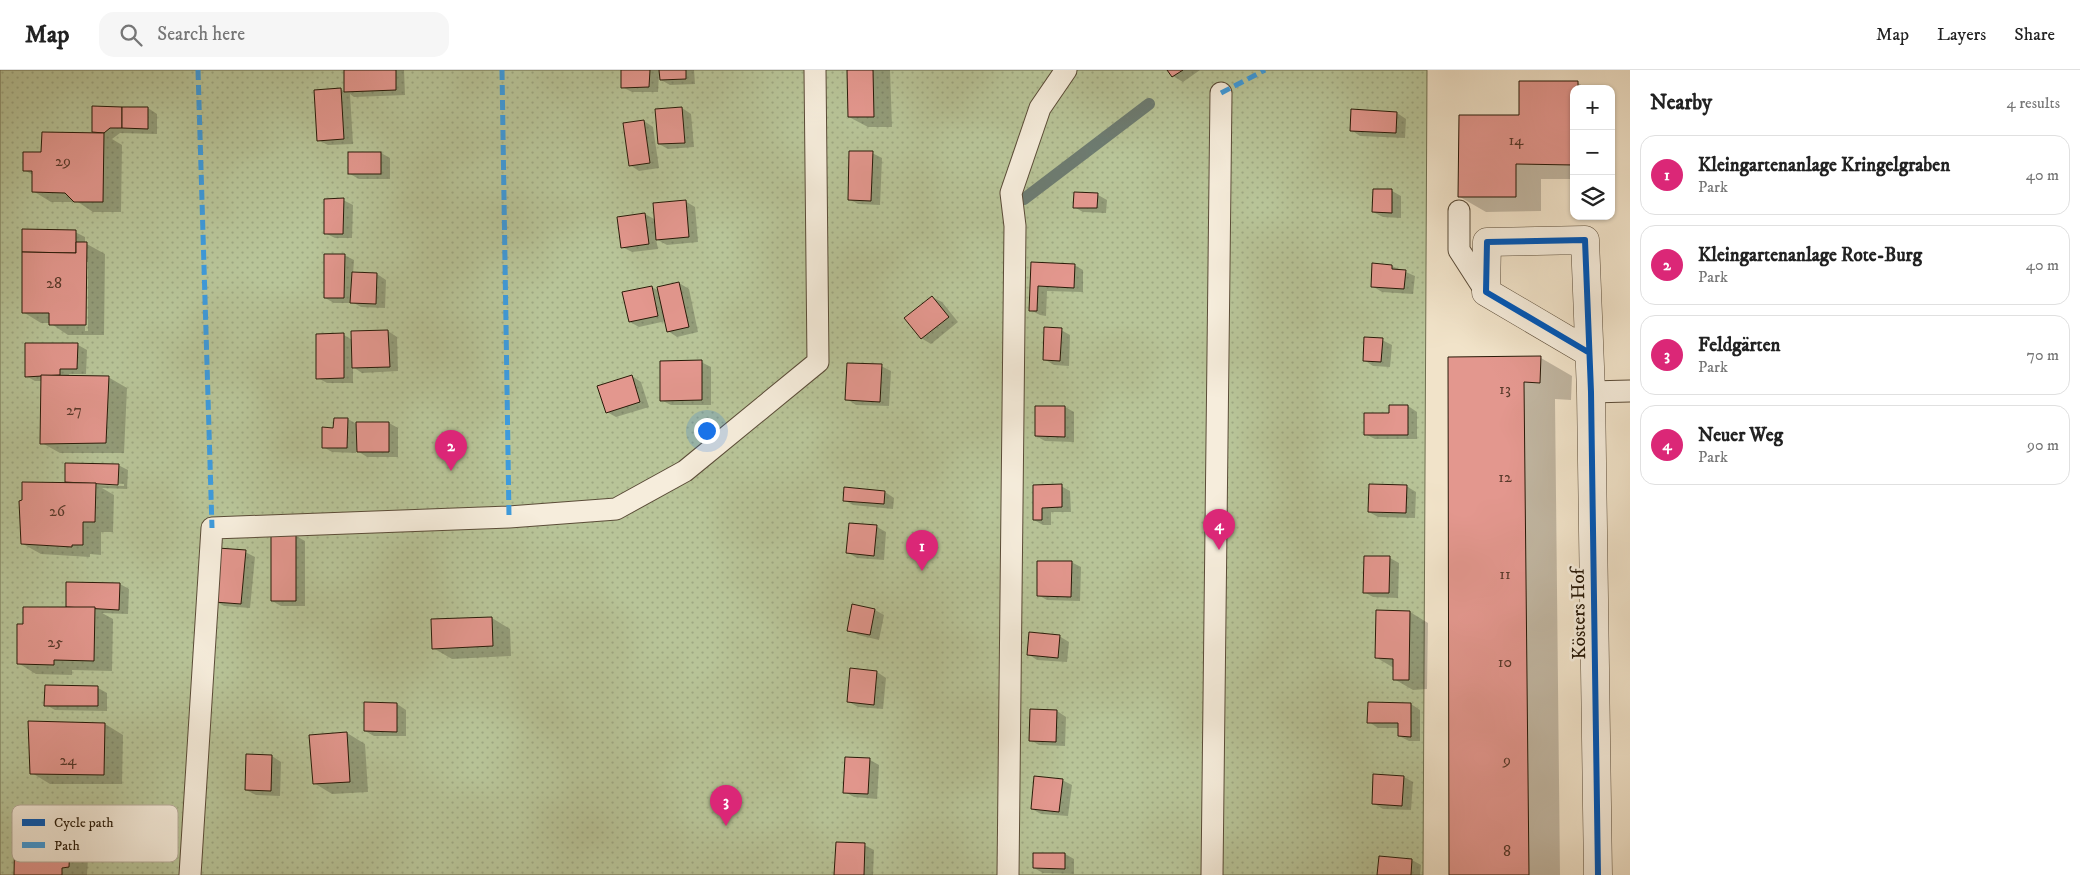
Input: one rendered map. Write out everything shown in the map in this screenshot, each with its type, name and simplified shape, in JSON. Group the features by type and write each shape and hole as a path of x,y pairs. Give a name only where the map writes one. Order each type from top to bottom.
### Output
{"street":[{"name":"Kösters Hof","path":"1486,292 1487,242 1586,240 1588,352 1591,392 1598,875"},
{"path":"1486,292 1588,352"}],"lane":[{"path":"190,875 212,528 509,516 616,509 684,471 818,362 814,70"},
{"path":"1008,875 1015,226 1011,193 1040,108 1066,70"},
{"path":"1212,875 1221,93"},
{"path":"1459,211 1459,250 1486,292"},
{"path":"1591,392 1630,391"}],"green space":[{"path":"0,70 1427,70 1423,875 0,875"}],"building":[{"path":"344,70 396,70 396,90 344,92"},
{"path":"621,70 650,70 649,87 621,88"},
{"path":"659,70 686,70 686,79 660,80"},
{"path":"847,70 873,70 874,117 848,117"},
{"path":"1167,70 1183,70 1172,77"},
{"path":"1519,81 1578,81 1578,85 1570,85 1570,165 1516,164 1516,197 1458,197 1459,115 1519,115"},
{"path":"341,88 344,139 317,141 314,90"},
{"path":"92,106 122,107 122,128 110,128 104,133 92,132"},
{"path":"122,107 148,107 148,129 122,128"},
{"path":"682,107 685,143 658,144 655,109"},
{"path":"1351,109 1397,112 1396,133 1350,131"},
{"path":"644,120 650,163 629,166 623,123"},
{"path":"42,132 104,133 103,202 74,202 65,193 32,192 32,171 23,171 23,152 41,152"},
{"path":"849,151 873,151 871,201 848,200"},
{"path":"348,152 381,152 381,174 348,174"},
{"path":"1373,189 1392,189 1392,213 1372,212"},
{"path":"1074,192 1098,193 1097,208 1073,208"},
{"path":"344,198 343,234 324,234 324,199"},
{"path":"686,200 689,237 656,240 653,203"},
{"path":"645,213 649,244 621,248 617,217"},
{"path":"22,229 76,230 76,253 22,252"},
{"path":"76,242 87,242 86,325 49,325 49,313 22,313 22,252 76,253"},
{"path":"324,254 345,254 344,298 324,298"},
{"path":"1031,262 1075,264 1074,288 1038,286 1037,311 1029,311"},
{"path":"1372,263 1392,265 1392,269 1406,270 1404,289 1371,287"},
{"path":"352,272 377,273 376,304 350,303"},
{"path":"679,282 689,327 667,332 657,287"},
{"path":"652,286 658,316 629,322 622,292"},
{"path":"932,296 949,317 921,339 904,318"},
{"path":"1044,327 1062,328 1060,361 1043,360"},
{"path":"388,330 390,367 352,368 351,331"},
{"path":"344,333 344,378 316,379 316,334"},
{"path":"1364,337 1383,338 1381,362 1363,361"},
{"path":"25,343 78,343 77,369 60,369 60,375 25,377"},
{"path":"1541,356 1540,383 1524,382 1529,875 1449,875 1448,357"},
{"path":"702,360 702,400 660,401 660,361"},
{"path":"847,363 882,364 880,402 845,400"},
{"path":"41,375 109,376 106,443 40,444"},
{"path":"632,375 640,402 606,413 597,386"},
{"path":"1389,405 1408,405 1408,435 1364,435 1364,413 1389,413"},
{"path":"1035,406 1065,406 1065,437 1035,436"},
{"path":"334,418 348,418 347,448 322,448 322,427 333,428"},
{"path":"356,422 389,422 389,452 357,452"},
{"path":"65,463 119,464 118,485 65,482"},
{"path":"22,482 96,483 95,522 83,522 83,545 72,545 72,547 21,544 19,501 22,500"},
{"path":"1062,484 1062,507 1042,508 1042,520 1033,520 1033,485"},
{"path":"1369,484 1407,485 1406,513 1368,512"},
{"path":"844,487 885,491 884,504 843,501"},
{"path":"849,523 877,525 874,556 846,553"},
{"path":"296,534 296,601 271,601 271,535"},
{"path":"218,548 246,550 241,604 214,602"},
{"path":"1364,556 1390,556 1389,593 1363,593"},
{"path":"1037,561 1072,561 1071,597 1037,596"},
{"path":"66,582 120,583 119,610 66,607"},
{"path":"852,604 875,609 870,635 847,631"},
{"path":"23,607 95,607 94,661 54,660 54,665 17,664 17,624 23,624"},
{"path":"1376,610 1410,611 1409,680 1393,680 1393,659 1375,658"},
{"path":"492,617 493,646 432,649 431,619"},
{"path":"1029,632 1060,635 1058,658 1027,655"},
{"path":"850,668 877,671 874,705 847,702"},
{"path":"45,685 98,686 98,706 44,706"},
{"path":"364,702 397,703 397,732 364,731"},
{"path":"1368,702 1411,703 1411,737 1398,736 1398,723 1367,723"},
{"path":"1030,709 1057,710 1056,742 1029,741"},
{"path":"28,721 105,723 104,775 30,774"},
{"path":"347,732 350,782 313,784 309,735"},
{"path":"246,754 272,755 271,791 245,790"},
{"path":"845,757 870,758 868,794 843,793"},
{"path":"1373,774 1404,776 1402,806 1372,804"},
{"path":"1034,776 1063,779 1059,812 1031,809"},
{"path":"836,842 865,843 864,875 834,875"},
{"path":"1033,853 1065,853 1065,869 1033,868"},
{"path":"1379,856 1412,859 1411,875 1377,875"},
{"path":"14,862 69,862 69,867 62,868 62,875 14,875"}],"waterway":[{"path":"1024,199 1149,104"}],"marked path":[{"path":"198,70 212,528"},
{"path":"502,70 509,517"},
{"path":"1221,93 1265,70"}],"cycle path":[{"path":"1588,352 1486,292 1487,242 1585,240 1591,392 1598,875"}],"place":[{"name":"Kleingartenanlage Rote-Burg","path":"451,471"},
{"name":"Neuer Weg","path":"1219,550"},
{"name":"Kleingartenanlage Kringelgraben","path":"922,571"},
{"name":"Feldgärten","path":"726,826"}]}
